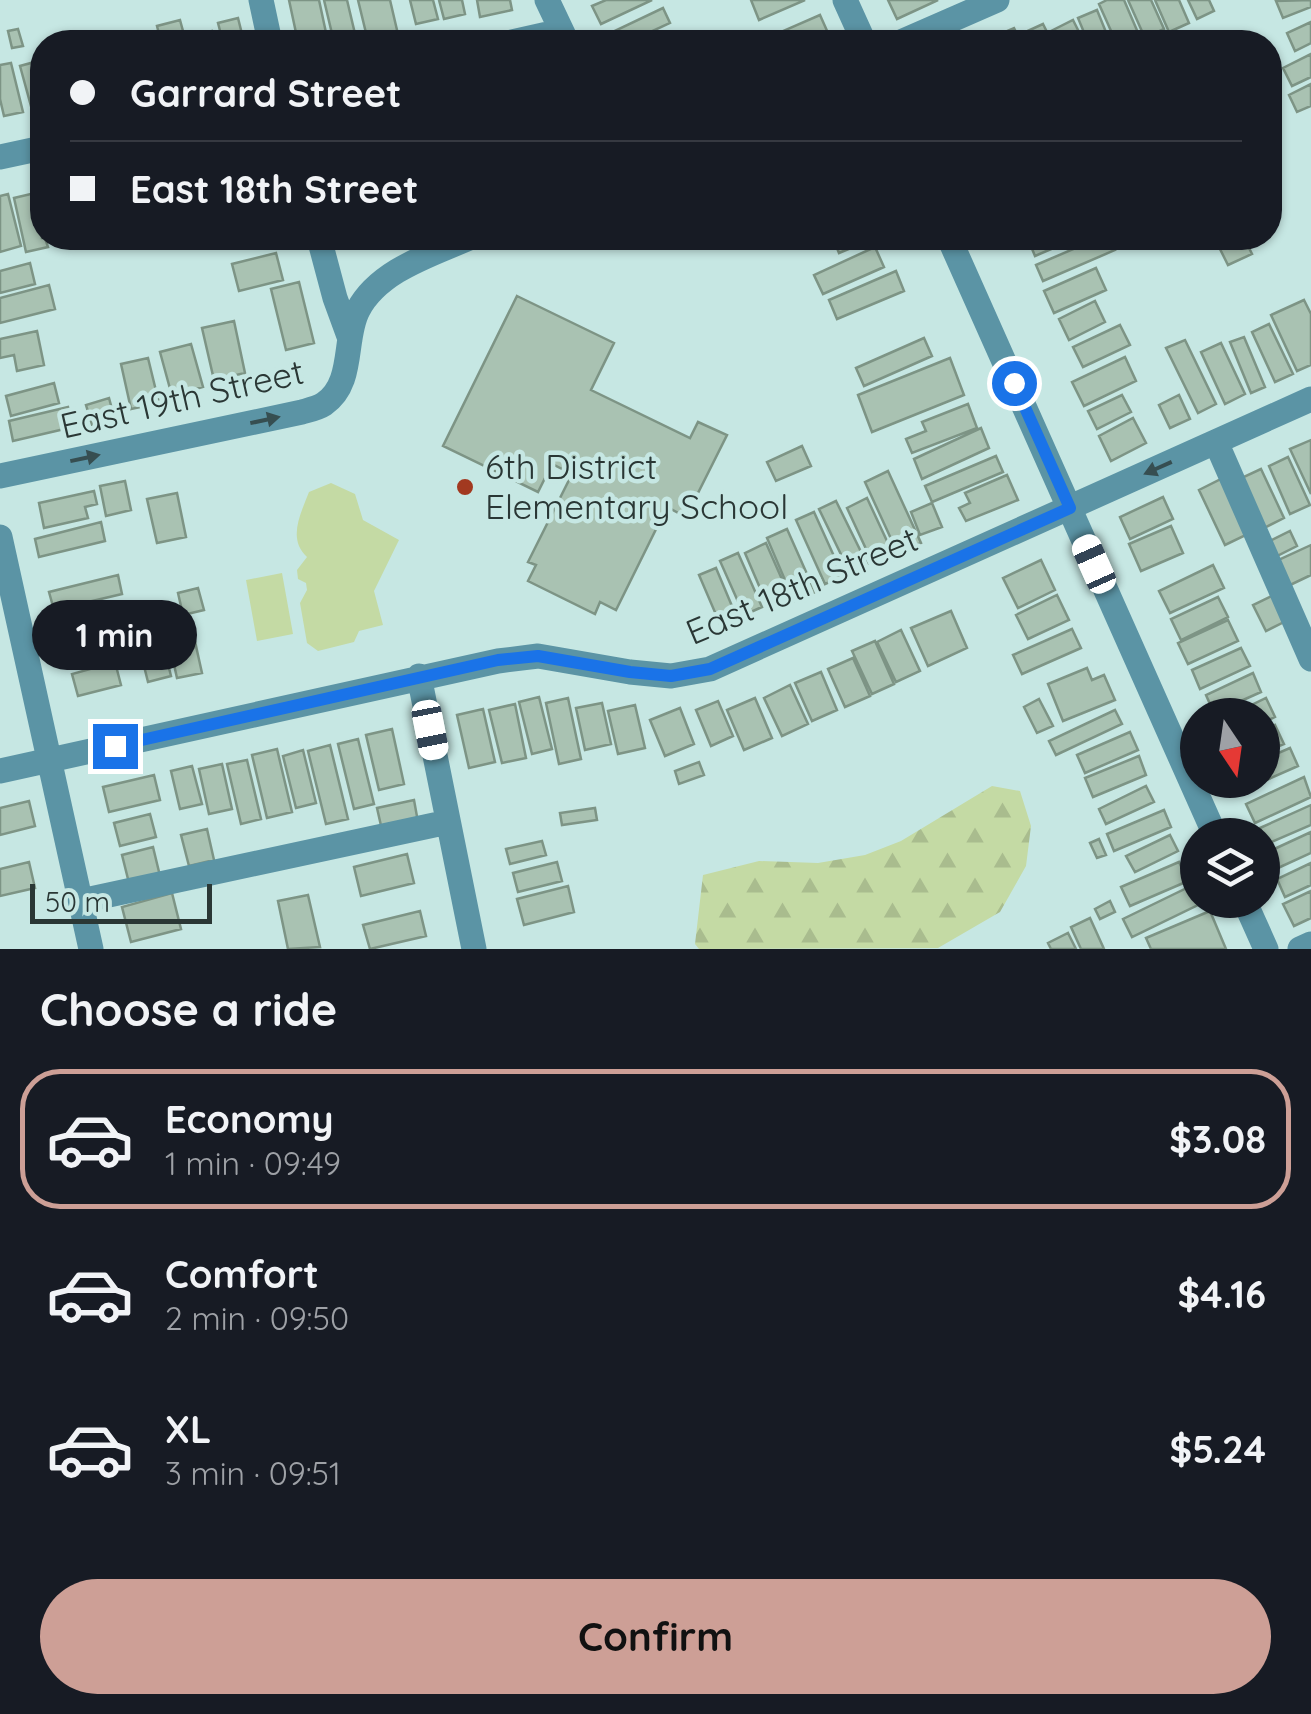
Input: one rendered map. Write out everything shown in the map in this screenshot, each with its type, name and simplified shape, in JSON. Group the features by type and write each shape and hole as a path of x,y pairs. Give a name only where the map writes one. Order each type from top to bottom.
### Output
{"street":[{"path":"261,0 267,30"},
{"path":"547,0 561,30"},
{"path":"845,0 859,30"},
{"path":"928,30 997,0"},
{"path":"0,157 30,151"},
{"path":"322,250 350,339"},
{"name":"East 19th Street","path":"0,476 302,412 324,404 338,390 358,310 370,293 388,276 443,250"},
{"path":"955,250 1207,818"},
{"name":"East 18th Street","path":"0,771 498,660 538,656 671,676 710,669 1311,399"},
{"path":"1216,442 1311,659"},
{"path":"0,537 9,621 50,760 91,949"},
{"path":"419,676 474,949"},
{"path":"81,901 448,822"},
{"path":"1252,918 1266,949"},
{"path":"1300,949 1311,944"}],"green space":[{"path":"331,483 355,494 363,520 399,540 374,591 383,625 359,631 354,642 318,651 307,643 300,603 307,590 306,583 298,579 297,570 307,557 297,534 309,492"},
{"path":"282,573 293,634 257,641 246,580"},
{"path":"992,786 1020,791 1031,826 1026,866 1000,912 938,948 699,949 695,944 703,875 759,861 818,863 865,855 901,841"}],"building":[{"path":"289,0 319,0 325,30 295,30"},
{"path":"324,0 347,0 354,30 331,30"},
{"path":"358,0 390,0 397,30 365,30"},
{"path":"410,0 433,0 438,19 416,24"},
{"path":"439,0 462,0 465,14 444,19"},
{"path":"477,0 510,0 512,10 480,17"},
{"path":"606,0 652,0 601,24 592,6"},
{"path":"751,0 805,0 759,20"},
{"path":"888,0 938,0 897,19"},
{"path":"1124,0 1137,30 1111,30 1099,4"},
{"path":"1128,0 1151,0 1164,29 1141,30"},
{"path":"1155,0 1179,0 1189,23 1168,30"},
{"path":"1188,0 1209,0 1214,11 1197,19"},
{"path":"1311,0 1311,7 1283,18 1276,1"},
{"path":"663,8 670,23 655,30 617,30"},
{"path":"1097,10 1105,30 1083,30 1078,18"},
{"path":"820,15 827,30 786,30"},
{"path":"238,18 241,30 220,30 218,23"},
{"path":"180,20 183,30 158,30 157,26"},
{"path":"1073,20 1078,30 1053,30"},
{"path":"1311,22 1311,43 1295,51 1287,33"},
{"path":"18,29 23,46 12,48 8,31"},
{"path":"1311,54 1311,77 1292,86 1283,68"},
{"path":"11,63 23,112 4,116 0,65"},
{"path":"30,63 30,102 20,66"},
{"path":"1311,84 1311,106 1297,112 1289,95"},
{"path":"8,194 21,246 0,252 0,196"},
{"path":"30,194 30,250 35,250 26,252 14,198"},
{"path":"868,250 876,250 884,267 823,294 814,275"},
{"path":"1071,250 1115,250 1043,281 1036,265"},
{"path":"1220,250 1250,250 1252,254 1228,265"},
{"path":"276,253 283,280 239,291 232,264"},
{"path":"30,263 35,284 0,293 0,271"},
{"path":"1096,268 1106,290 1054,313 1044,291"},
{"path":"896,271 904,291 837,319 829,300"},
{"path":"299,282 314,343 286,350 271,289"},
{"path":"49,285 55,309 0,323 0,298"},
{"path":"517,296 614,343 591,390 690,438 698,422 727,435 686,517 667,507 616,610 600,602 595,614 528,581 536,565 528,562 572,474 552,464 538,492 443,446"},
{"path":"1304,300 1311,314 1311,365 1297,371 1271,315"},
{"path":"1095,301 1105,322 1069,340 1059,319"},
{"path":"234,321 245,373 214,380 202,328"},
{"path":"1269,324 1293,374 1275,382 1252,332"},
{"path":"1120,325 1130,345 1083,367 1073,347"},
{"path":"37,331 44,365 17,371 14,355 0,358 0,339"},
{"path":"1244,337 1265,387 1251,393 1230,342"},
{"path":"924,338 932,356 864,386 856,368"},
{"path":"1185,340 1216,404 1198,413 1166,348"},
{"path":"1221,343 1245,394 1225,404 1201,352"},
{"path":"191,344 203,387 172,396 160,352"},
{"path":"1125,357 1136,381 1084,406 1072,382"},
{"path":"148,358 159,403 131,409 121,364"},
{"path":"950,358 964,395 872,432 858,395"},
{"path":"54,383 59,403 11,416 6,396"},
{"path":"1122,395 1131,412 1097,429 1088,411"},
{"path":"1179,395 1190,419 1170,428 1159,405"},
{"path":"109,398 116,424 94,431 86,405"},
{"path":"968,404 977,428 912,453 906,439 926,431 922,422"},
{"path":"68,407 73,427 13,441 9,421"},
{"path":"1133,418 1146,443 1111,461 1099,436"},
{"path":"981,428 989,448 922,479 914,459"},
{"path":"1311,440 1311,494 1290,449"},
{"path":"802,446 811,466 776,481 767,462"},
{"path":"996,456 1003,472 932,502 925,486"},
{"path":"1288,457 1310,505 1290,514 1269,466"},
{"path":"1261,469 1284,518 1260,530 1237,480"},
{"path":"888,471 921,543 898,554 865,482"},
{"path":"1007,475 1018,500 966,521 959,508 970,503 965,493"},
{"path":"1221,479 1248,534 1225,545 1199,490"},
{"path":"125,481 131,510 106,516 100,486"},
{"path":"94,491 97,504 85,507 88,518 44,528 39,503"},
{"path":"177,493 186,537 157,543 147,499"},
{"path":"1163,497 1173,519 1130,539 1120,517"},
{"path":"867,498 893,554 873,564 847,508"},
{"path":"836,501 867,564 850,573 819,509"},
{"path":"932,503 942,527 920,535 911,512"},
{"path":"814,512 843,576 825,584 796,520"},
{"path":"101,522 105,541 39,557 35,539"},
{"path":"1171,526 1183,553 1141,571 1129,544"},
{"path":"787,529 815,592 794,601 767,538"},
{"path":"1290,531 1297,546 1277,556 1270,541"},
{"path":"766,543 788,593 766,602 745,553"},
{"path":"1311,545 1311,575 1288,586 1276,561"},
{"path":"738,553 762,607 744,615 720,561"},
{"path":"1041,560 1055,590 1018,608 1003,578"},
{"path":"1213,565 1224,588 1170,613 1159,591"},
{"path":"716,568 737,618 720,624 699,575"},
{"path":"118,575 122,594 54,610 49,592"},
{"path":"198,588 204,610 183,615 178,593"},
{"path":"1057,595 1069,620 1028,639 1016,615"},
{"path":"1274,595 1286,621 1266,631 1253,605"},
{"path":"1218,597 1228,617 1181,640 1171,619"},
{"path":"951,611 967,648 928,666 911,628"},
{"path":"1228,620 1238,641 1188,664 1178,643"},
{"path":"101,624 109,661 79,668 71,631"},
{"path":"1072,629 1081,648 1022,674 1013,655"},
{"path":"901,630 920,671 896,682 877,642"},
{"path":"194,637 202,673 177,678 169,642"},
{"path":"875,641 894,684 872,694 852,651"},
{"path":"1241,648 1250,666 1200,689 1192,670"},
{"path":"165,652 171,676 148,682 142,658"},
{"path":"853,658 870,696 845,707 828,669"},
{"path":"115,662 121,685 78,696 72,674"},
{"path":"1087,668 1092,680 1104,675 1115,700 1063,721 1048,684"},
{"path":"821,672 837,710 812,721 795,683"},
{"path":"1253,673 1261,692 1248,698 1206,695"},
{"path":"790,685 808,724 782,736 764,698"},
{"path":"539,697 552,749 532,754 519,702"},
{"path":"568,698 581,759 559,764 546,703"},
{"path":"755,698 772,738 744,750 727,710"},
{"path":"1039,699 1053,726 1037,733 1024,707"},
{"path":"718,701 733,736 711,746 696,710"},
{"path":"602,703 611,744 585,750 576,708"},
{"path":"515,704 526,758 502,763 489,710"},
{"path":"635,705 645,748 618,754 608,711"},
{"path":"680,708 694,744 665,756 650,720"},
{"path":"483,709 495,762 469,768 457,715"},
{"path":"1115,710 1122,724 1056,755 1049,741"},
{"path":"392,729 404,784 379,790 366,735"},
{"path":"1130,732 1138,750 1085,773 1077,755"},
{"path":"358,739 374,804 354,809 338,744"},
{"path":"330,745 348,819 326,824 308,751"},
{"path":"1290,748 1298,766 1280,774 1280,752"},
{"path":"277,749 292,812 267,818 252,755"},
{"path":"303,750 316,803 296,808 283,756"},
{"path":"1139,756 1146,775 1093,797 1085,778"},
{"path":"247,760 261,819 241,824 227,764"},
{"path":"699,762 704,775 679,784 675,771"},
{"path":"222,764 232,809 209,814 199,769"},
{"path":"192,766 202,804 180,809 171,771"},
{"path":"154,775 160,800 109,812 103,787"},
{"path":"1304,777 1311,797 1266,818 1253,818 1246,804 1259,798 1280,798 1280,788"},
{"path":"1146,786 1154,802 1106,824 1099,809"},
{"path":"414,800 418,822 382,830 377,808"},
{"path":"29,801 35,826 0,835 0,808"},
{"path":"1311,805 1311,825 1280,838 1280,819"},
{"path":"595,808 597,820 562,825 560,813"},
{"path":"1164,810 1171,827 1114,851 1107,834"},
{"path":"150,814 156,837 120,846 114,823"},
{"path":"207,829 214,860 189,866 181,835"},
{"path":"1311,832 1311,853 1280,867 1280,846"},
{"path":"1170,835 1178,851 1135,872 1126,856"},
{"path":"1099,839 1106,855 1097,858 1090,843"},
{"path":"542,841 546,855 510,864 506,849"},
{"path":"153,847 160,876 129,883 122,855"},
{"path":"407,854 414,883 361,896 354,867"},
{"path":"29,862 35,888 0,896 0,869"},
{"path":"557,862 562,881 518,892 513,873"},
{"path":"1311,863 1311,885 1285,897 1280,878"},
{"path":"1180,864 1180,884 1130,906 1121,887"},
{"path":"568,886 574,912 524,925 517,899"},
{"path":"1180,891 1180,914 1132,937 1123,919"},
{"path":"1311,891 1311,918 1294,926 1283,904"},
{"path":"172,893 181,929 131,942 122,907"},
{"path":"308,895 320,947 288,949 278,901"},
{"path":"1110,901 1115,912 1100,919 1095,909"},
{"path":"420,911 426,936 370,949 363,925"},
{"path":"1090,918 1104,949 1081,949 1071,927"},
{"path":"1193,918 1213,918 1226,949 1151,949 1146,938"},
{"path":"1068,933 1076,949 1051,949 1048,943"}],"place":[{"name":"6th District Elementary School","path":"465,487"}],"route":[{"path":"115,746 498,660 538,656 671,676 710,669 1070,508 1014,383"}]}
